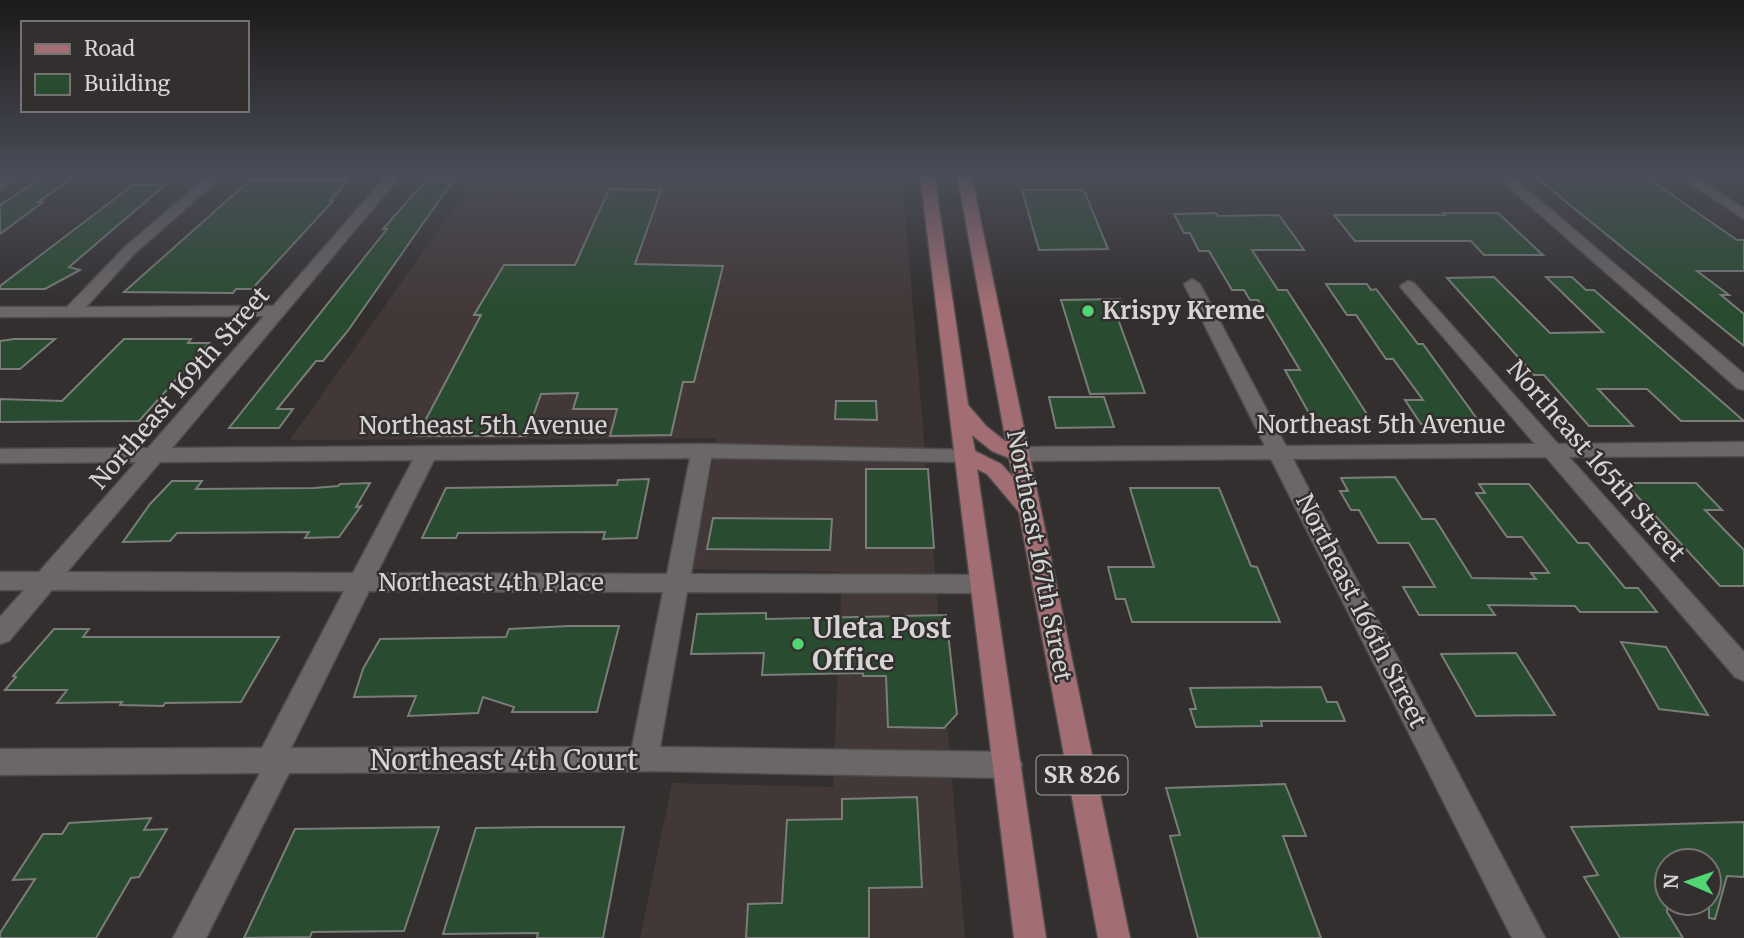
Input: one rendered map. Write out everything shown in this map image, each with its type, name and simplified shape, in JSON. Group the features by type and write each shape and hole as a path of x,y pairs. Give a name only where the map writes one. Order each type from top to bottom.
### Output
{"main road":[{"name":"SR 826","path":"933,218 1030,938"},
{"name":"Northeast 167th Street","path":"972,218 1114,938"},
{"path":"959,407 985,439 1018,454"},
{"path":"966,456 994,469 1029,509"}],"street":[{"path":"71,312 130,250 168,218"},
{"name":"Northeast 169th Street","path":"0,634 358,218"},
{"path":"1551,218 1744,384"},
{"name":"Northeast 166th Street","path":"1192,284 1529,938"},
{"name":"Northeast 165th Street","path":"1408,286 1744,670"},
{"path":"0,312 278,311"},
{"name":"Northeast 5th Avenue","path":"1018,454 1744,449"},
{"path":"644,759 702,451"},
{"name":"Northeast 5th Avenue","path":"0,456 702,451 966,456"},
{"path":"190,938 427,452"},
{"name":"Northeast 4th Place","path":"0,581 982,584"},
{"name":"Northeast 4th Court","path":"0,762 644,759 1008,765"}],"shaded area":[{"path":"447,218 906,218 965,938 640,938 672,783 833,787 842,572 693,569 717,438 290,440"}],"building":[{"path":"0,218 22,218 0,234"},
{"path":"90,218 127,218 69,267 80,270 45,289 0,289 0,286"},
{"path":"208,218 318,218 252,289 236,289 233,293 124,292"},
{"path":"393,218 427,218 347,332 323,361 316,361 277,409 293,409 279,428 229,428 387,229 383,229"},
{"path":"596,218 651,218 635,264 723,266 694,382 683,382 671,435 610,436 617,409 573,409 578,393 541,394 526,436 417,436 481,315 474,315 504,265 575,265"},
{"path":"1030,218 1095,218 1108,249 1039,250"},
{"path":"1176,218 1281,218 1304,250 1252,250 1278,290 1287,290 1372,422 1357,422 1359,425 1315,424 1285,370 1300,370 1258,300 1250,300 1244,290 1232,290 1209,251 1199,251 1190,233 1184,233"},
{"path":"1336,218 1503,218 1543,255 1484,255 1471,241 1355,241"},
{"path":"1586,218 1705,218 1737,240 1744,240 1744,271 1697,271 1729,295 1721,295 1744,314 1744,346"},
{"path":"1494,277 1550,333 1603,332 1546,277 1572,277 1586,290 1594,290 1744,421 1681,421 1647,389 1598,389 1633,426 1589,426 1544,375 1534,375 1447,278"},
{"path":"1326,284 1367,284 1371,290 1376,289 1418,344 1423,344 1480,423 1421,424 1405,400 1423,400 1393,359 1386,359 1356,315 1347,315"},
{"path":"1120,299 1128,319 1118,319 1145,393 1090,394 1061,300"},
{"path":"55,339 20,369 0,369 0,341"},
{"path":"124,339 191,339 188,343 209,343 139,421 0,422 0,399 62,401"},
{"path":"1049,397 1104,397 1114,427 1056,428"},
{"path":"836,401 876,401 877,420 835,419"},
{"path":"866,469 928,469 934,548 866,548"},
{"path":"1395,477 1422,519 1435,519 1472,578 1536,579 1531,573 1549,573 1522,537 1507,537 1476,493 1485,493 1479,484 1529,484 1578,543 1588,543 1625,588 1638,588 1657,612 1580,612 1575,606 1488,605 1495,615 1419,615 1403,587 1435,587 1409,543 1378,543 1359,510 1351,510 1340,491 1348,491 1341,478"},
{"path":"649,479 637,538 603,539 605,532 458,533 456,538 422,538 446,488 617,485 618,480"},
{"path":"172,481 202,481 196,489 314,488 370,483 356,507 361,506 339,537 305,538 309,532 177,533 170,541 123,542 150,504"},
{"path":"1625,483 1696,483 1722,510 1705,510 1744,550 1744,586 1720,586"},
{"path":"1130,488 1219,488 1251,566 1257,567 1280,622 1132,622 1125,599 1116,599 1108,567 1154,567"},
{"path":"713,518 832,519 830,550 707,549"},
{"path":"766,613 766,619 946,615 957,714 944,728 888,727 886,676 863,676 863,673 762,675 764,653 691,654 697,614"},
{"path":"619,626 597,712 512,712 514,707 483,697 478,713 408,716 416,696 354,697 363,669 380,639 506,637 509,629"},
{"path":"54,629 89,629 83,637 279,637 241,702 165,703 163,706 120,705 122,702 57,703 67,690 5,690 16,677 13,676"},
{"path":"1621,642 1666,647 1708,715 1659,709"},
{"path":"1516,653 1555,715 1476,716 1441,654"},
{"path":"1321,687 1327,702 1337,702 1345,721 1261,721 1262,726 1196,727 1190,709 1196,709 1190,688"},
{"path":"1285,784 1306,836 1283,836 1321,938 1198,938 1170,836 1180,835 1166,788"},
{"path":"917,797 922,887 869,888 869,938 746,938 748,904 782,903 787,820 842,819 842,799"},
{"path":"151,818 144,830 167,829 139,877 131,878 96,938 0,938 0,933 35,879 13,880 43,834 62,834 69,823"},
{"path":"1744,822 1744,877 1727,876 1723,890 1723,847 1653,847 1653,917 1670,917 1683,938 1620,938 1584,877 1598,875 1571,827"},
{"path":"439,827 404,931 312,932 310,937 244,938 295,829"},
{"path":"624,827 603,938 537,938 538,933 443,934 476,828"}],"place":[{"name":"Krispy Kreme","path":"1088,311"},
{"name":"Uleta Post Office","path":"798,644"}]}
